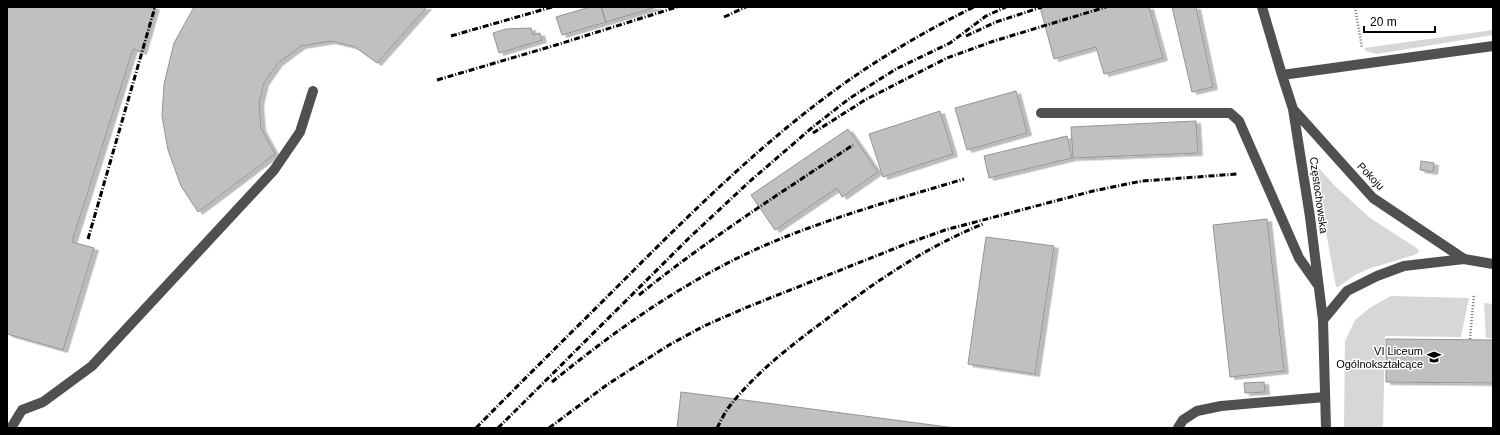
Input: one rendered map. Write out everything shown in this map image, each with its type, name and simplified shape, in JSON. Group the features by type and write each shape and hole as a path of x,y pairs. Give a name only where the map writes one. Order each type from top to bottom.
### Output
{"street":[{"name":"Częstochowska","path":"1262,7 1282,75 1294,109 1323,320 1326,428"},
{"path":"1282,75 1493,46"},
{"path":"11,428 22,410 43,402 92,366 274,170 300,132 313,91"},
{"name":"Pokoju","path":"1294,109 1373,198 1464,259"},
{"path":"1042,113 1230,113 1239,121 1299,258 1319,287"},
{"name":"Pokoju","path":"1323,320 1347,291 1377,276 1404,266 1464,259 1493,264"},
{"path":"1178,428 1183,420 1197,411 1221,406 1326,397"}],"path":[{"path":"1355,7 1362,46"},
{"path":"1470,340 1474,294"}],"shaded area":[{"path":"1493,30 1493,35 1377,54 1366,51 1364,48"},
{"path":"1312,165 1316,165 1335,186 1370,218 1418,249 1419,252 1414,255 1371,268 1355,275 1336,287 1325,226 1310,167"},
{"path":"1391,296 1469,298 1461,337 1385,336 1383,427 1414,428 1344,428 1345,341 1355,320 1371,307"},
{"path":"1484,303 1493,304 1493,338 1486,338"}],"building":[{"path":"7,7 155,7 142,52 133,49 72,242 94,248 63,350 7,334"},
{"path":"194,7 427,7 377,63 355,47 331,41 301,46 278,63 264,83 259,103 261,128 275,154 198,212 181,186 168,150 162,116 164,84 174,43"},
{"path":"590,7 601,7 606,22 562,35 556,17"},
{"path":"601,7 657,7 606,22"},
{"path":"1040,7 1149,7 1163,58 1104,74 1096,47 1054,59"},
{"path":"1172,7 1196,7 1213,87 1192,92"},
{"path":"531,28 533,35 540,33 542,40 499,53 493,33 506,29"},
{"path":"1016,91 1027,133 967,150 955,108"},
{"path":"940,111 953,154 883,177 869,134"},
{"path":"1196,121 1198,153 1073,158 1071,127"},
{"path":"848,129 878,172 842,197 837,188 775,230 751,195"},
{"path":"1067,136 1072,158 989,178 984,156"},
{"path":"1421,161 1434,163 1433,172 1420,170"},
{"path":"1267,219 1284,371 1230,377 1213,225"},
{"path":"986,237 1054,246 1035,374 968,364"},
{"path":"1386,339 1493,340 1493,383 1386,382"},
{"path":"1264,382 1265,392 1245,393 1244,383"},
{"path":"681,392 736,399 955,428 677,428"}],"railway":[{"path":"88,239 155,7"},
{"path":"451,36 552,7"},
{"path":"437,80 677,7"},
{"path":"724,17 746,7"},
{"path":"476,428 685,219 792,123 820,101 879,60 942,23 974,7"},
{"path":"498,428 689,238 749,182 814,126 850,98 896,69 950,43 986,16 1006,7"},
{"path":"966,36 996,22 1042,7"},
{"path":"813,133 865,100 947,58 994,41 1106,7"},
{"path":"639,295 717,236 853,145"},
{"path":"549,428 608,384 669,345 704,326 745,308 906,244 945,230 1093,191 1142,181 1237,174"},
{"path":"552,382 606,340 663,300 722,266 785,237 829,221 964,179"},
{"path":"717,428 727,409 751,382 763,370 802,338 864,291 902,266 941,243 983,224"}],"place":[{"name":"VI Liceum Ogólnokształcące","path":"1434,357"}]}
